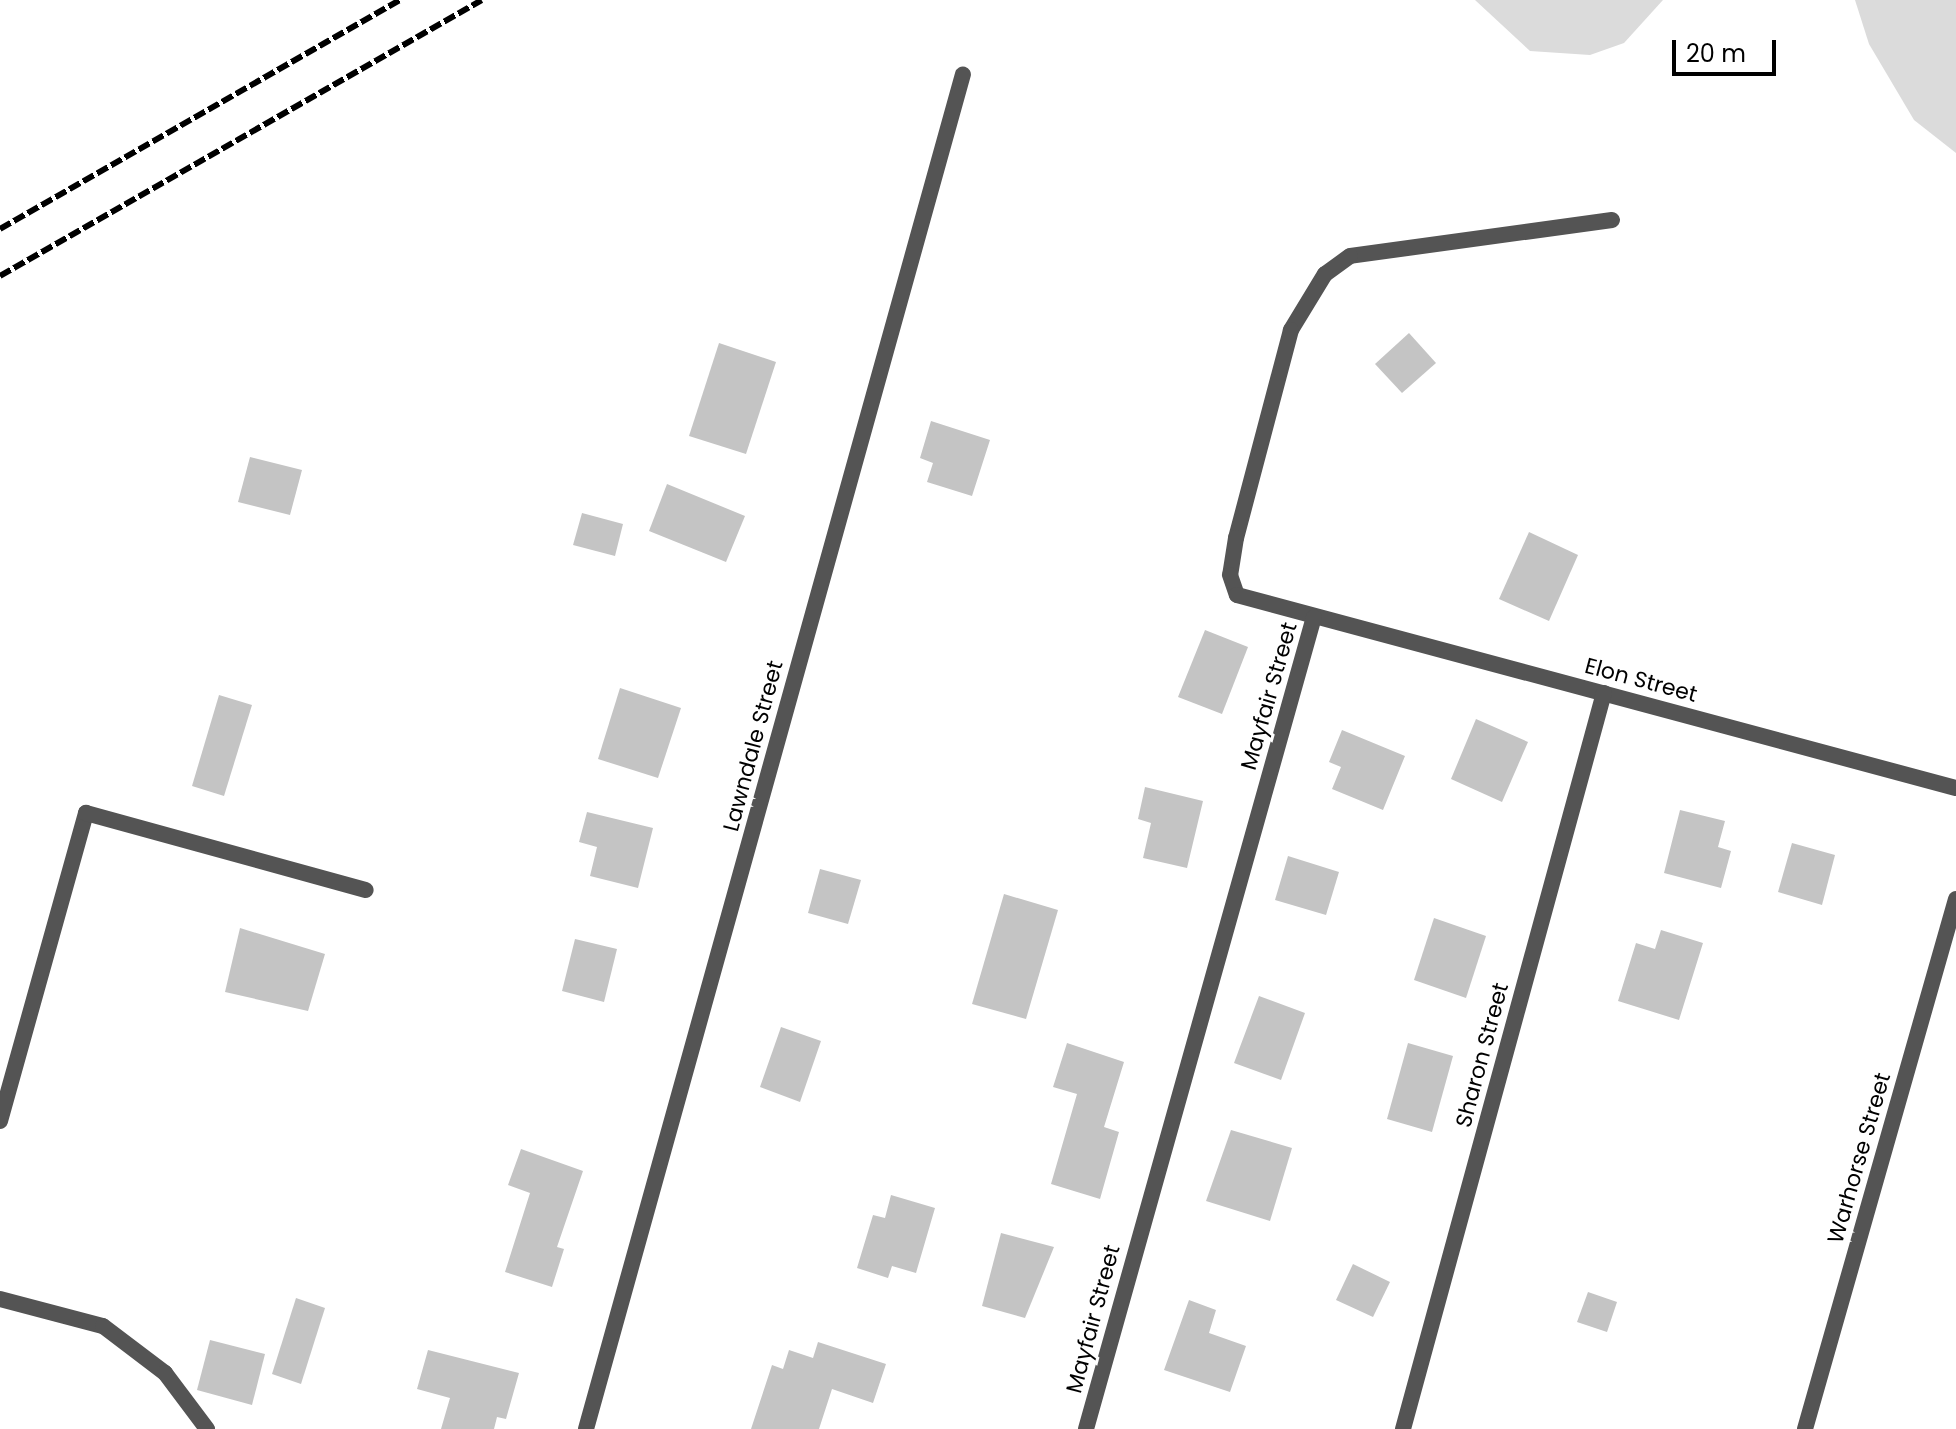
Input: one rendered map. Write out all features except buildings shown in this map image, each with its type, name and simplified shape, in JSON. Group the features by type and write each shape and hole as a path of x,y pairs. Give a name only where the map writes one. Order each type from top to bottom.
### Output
{"street":[{"name":"Lawndale Street","path":"586,1429 963,74"},
{"name":"Mayfair Street","path":"1086,1429 1314,617 1237,595 1230,575 1305,300 1350,256 1612,220"},
{"name":"Elon Street","path":"1314,617 1956,788"},
{"name":"Sharon Street","path":"1403,1429 1604,693"},
{"path":"0,1121 86,813 366,890"},
{"name":"Warhorse Street","path":"1805,1429 1956,899"},
{"path":"2,1305 103,1326 165,1373 207,1429"}],"shaded area":[{"path":"1475,0 1663,0 1624,43 1590,55 1530,51"},
{"path":"1855,0 1956,0 1956,153 1914,120 1869,44"}],"railway":[{"path":"0,229 400,0"},
{"path":"0,276 482,0"}]}
